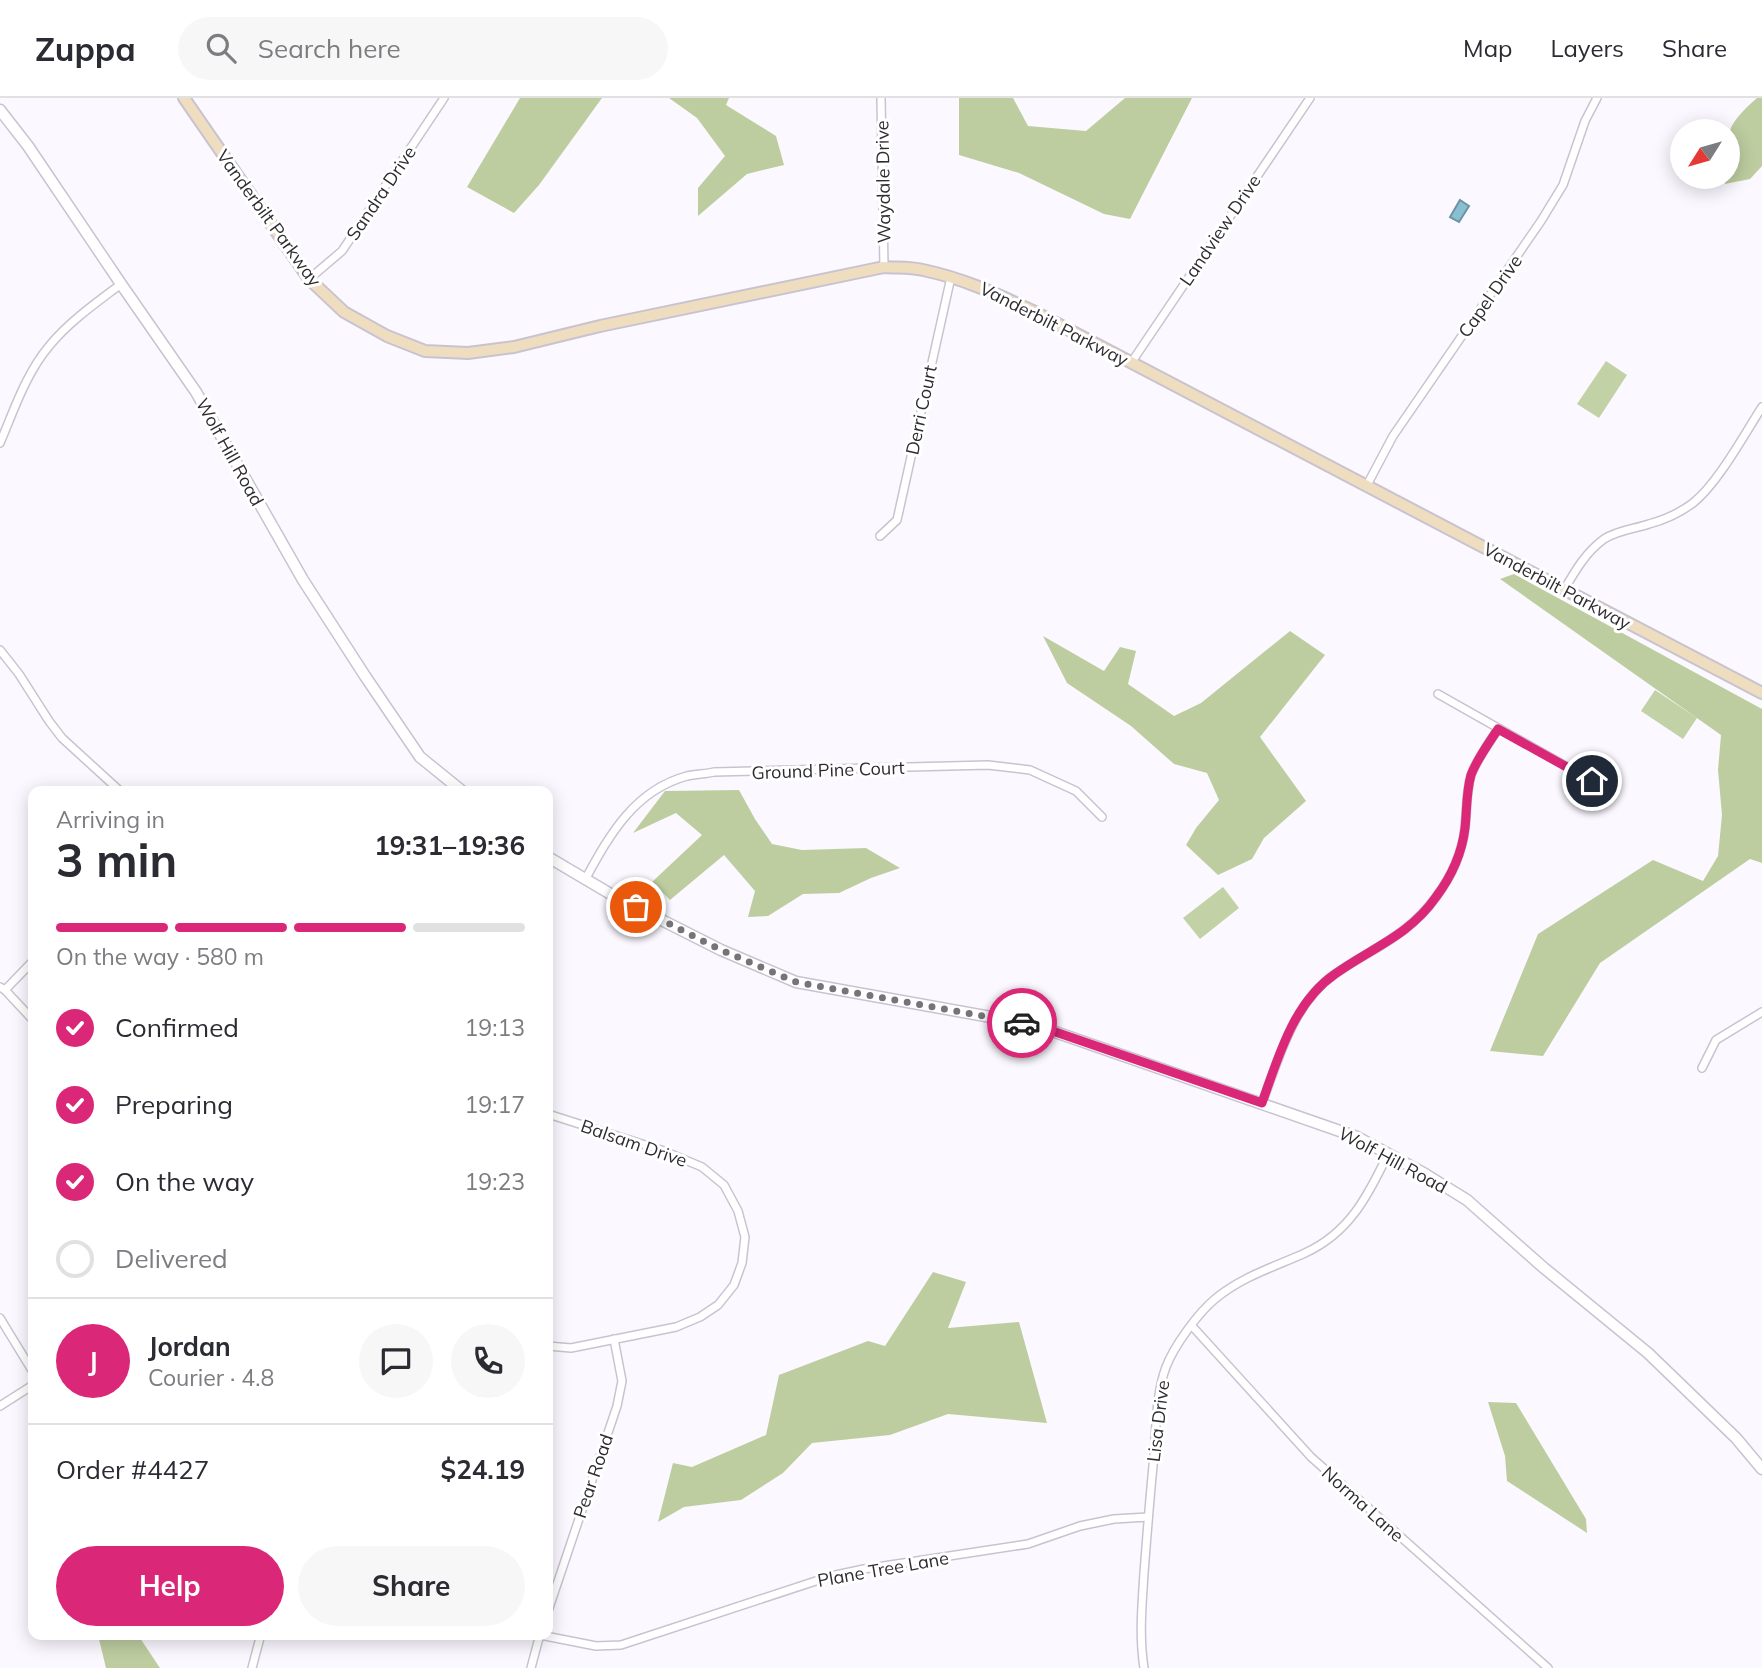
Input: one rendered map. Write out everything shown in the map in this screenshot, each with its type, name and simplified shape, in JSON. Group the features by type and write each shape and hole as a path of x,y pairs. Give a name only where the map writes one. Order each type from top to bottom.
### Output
{"main road":[{"name":"Vanderbilt Parkway","path":"184,98 309,279 344,312 387,336 425,351 468,353 514,346 884,267 920,269 951,276 985,288 1033,311 1762,693"}],"street":[{"name":"Sandra Drive","path":"309,279 342,251 444,98"},
{"name":"Waydale Drive","path":"881,98 884,267"},
{"name":"Landview Drive","path":"1131,363 1310,98"},
{"name":"Capel Drive","path":"1367,485 1393,436 1563,185 1585,121 1597,98"},
{"name":"Wolf Hill Road","path":"0,110 28,146 196,392 303,580 365,676 420,757 456,786"},
{"name":"Derri Court","path":"880,536 897,520 951,276"},
{"path":"0,443 28,377 49,346 72,321 121,284"},
{"path":"1564,590 1584,557 1604,539 1625,529 1671,516 1692,503 1708,488 1762,407"},
{"path":"0,650 62,738 115,786"},
{"path":"1438,694 1592,781"},
{"path":"1262,1103 1293,1024 1311,996 1333,975 1390,941 1414,922 1436,898 1460,853 1472,774 1498,729"},
{"name":"Ground Pine Court","path":"586,878 608,839 636,804 686,776 714,772 988,765 1030,771 1076,791 1102,817"},
{"name":"Wolf Hill Road","path":"553,860 614,896 721,950 796,982 1035,1025 1357,1137 1467,1200 1544,1268 1648,1353 1736,1438 1762,1469"},
{"path":"28,966 3,988 28,1015"},
{"path":"1702,1068 1716,1040 1762,1012"},
{"name":"Balsam Drive","path":"553,1116 664,1151 702,1167 724,1185 738,1211 745,1237 742,1264 734,1285 718,1305 700,1317 676,1327 571,1348 553,1346"},
{"name":"Lisa Drive","path":"1143,1668 1141,1617 1160,1392 1165,1369 1174,1349 1213,1300 1237,1282 1308,1252 1333,1236 1363,1203 1388,1154"},
{"path":"0,1318 28,1365"},
{"name":"Norma Lane","path":"1192,1325 1311,1457 1548,1668"},
{"name":"Pear Road","path":"553,1596 617,1406 622,1381 614,1339"},
{"path":"0,1406 28,1388"},
{"name":"Plane Tree Lane","path":"553,1638 596,1646 621,1644 831,1576 1028,1544 1080,1526 1148,1517"},
{"path":"252,1668 259,1640"},
{"path":"531,1668 539,1640"}],"green space":[{"path":"520,98 602,98 539,185 514,213 467,187"},
{"path":"669,98 729,98 726,105 776,136 784,165 747,174 698,216 698,188 725,156 697,118"},
{"path":"959,98 1013,98 1028,126 1086,131 1125,98 1192,98 1130,219 1104,214 1019,173 959,155"},
{"path":"1757,98 1762,98 1762,166 1750,179 1740,181 1740,119 1737,119"},
{"path":"1606,361 1627,375 1599,418 1577,404"},
{"path":"1514,574 1762,709 1762,863 1750,859 1600,963 1543,1056 1490,1051 1538,934 1653,860 1703,881 1718,856 1722,815 1718,770 1721,735 1500,579"},
{"path":"1290,631 1325,655 1260,737 1306,801 1264,838 1252,859 1218,875 1186,845 1219,800 1207,773 1174,764 1131,726 1067,683 1043,636 1104,671 1120,647 1136,651 1128,684 1174,716 1201,703"},
{"path":"1655,690 1697,718 1683,739 1641,711"},
{"path":"739,790 772,844 802,850 866,848 900,868 839,893 803,894 768,916 748,917 755,891 724,855 670,900 652,882 702,835 676,813 633,833 665,791"},
{"path":"1223,887 1239,908 1200,939 1183,918"},
{"path":"933,1272 966,1282 948,1328 1019,1322 1047,1423 948,1414 890,1435 812,1443 783,1473 741,1500 684,1507 658,1522 673,1463 692,1467 766,1435 779,1375 868,1341 885,1346"},
{"path":"1488,1402 1516,1403 1586,1519 1587,1533 1507,1481 1505,1456"},
{"path":"99,1640 141,1640 160,1668 106,1668"}],"water":[{"path":"1460,200 1469,206 1459,222 1450,217"}],"way so far":[{"path":"636,907 721,950 796,982 1022,1023"}],"route":[{"path":"1022,1023 1041,1027 1262,1103 1293,1024 1311,996 1333,975 1390,941 1414,922 1436,898 1460,853 1472,774 1498,729 1592,781"}]}
